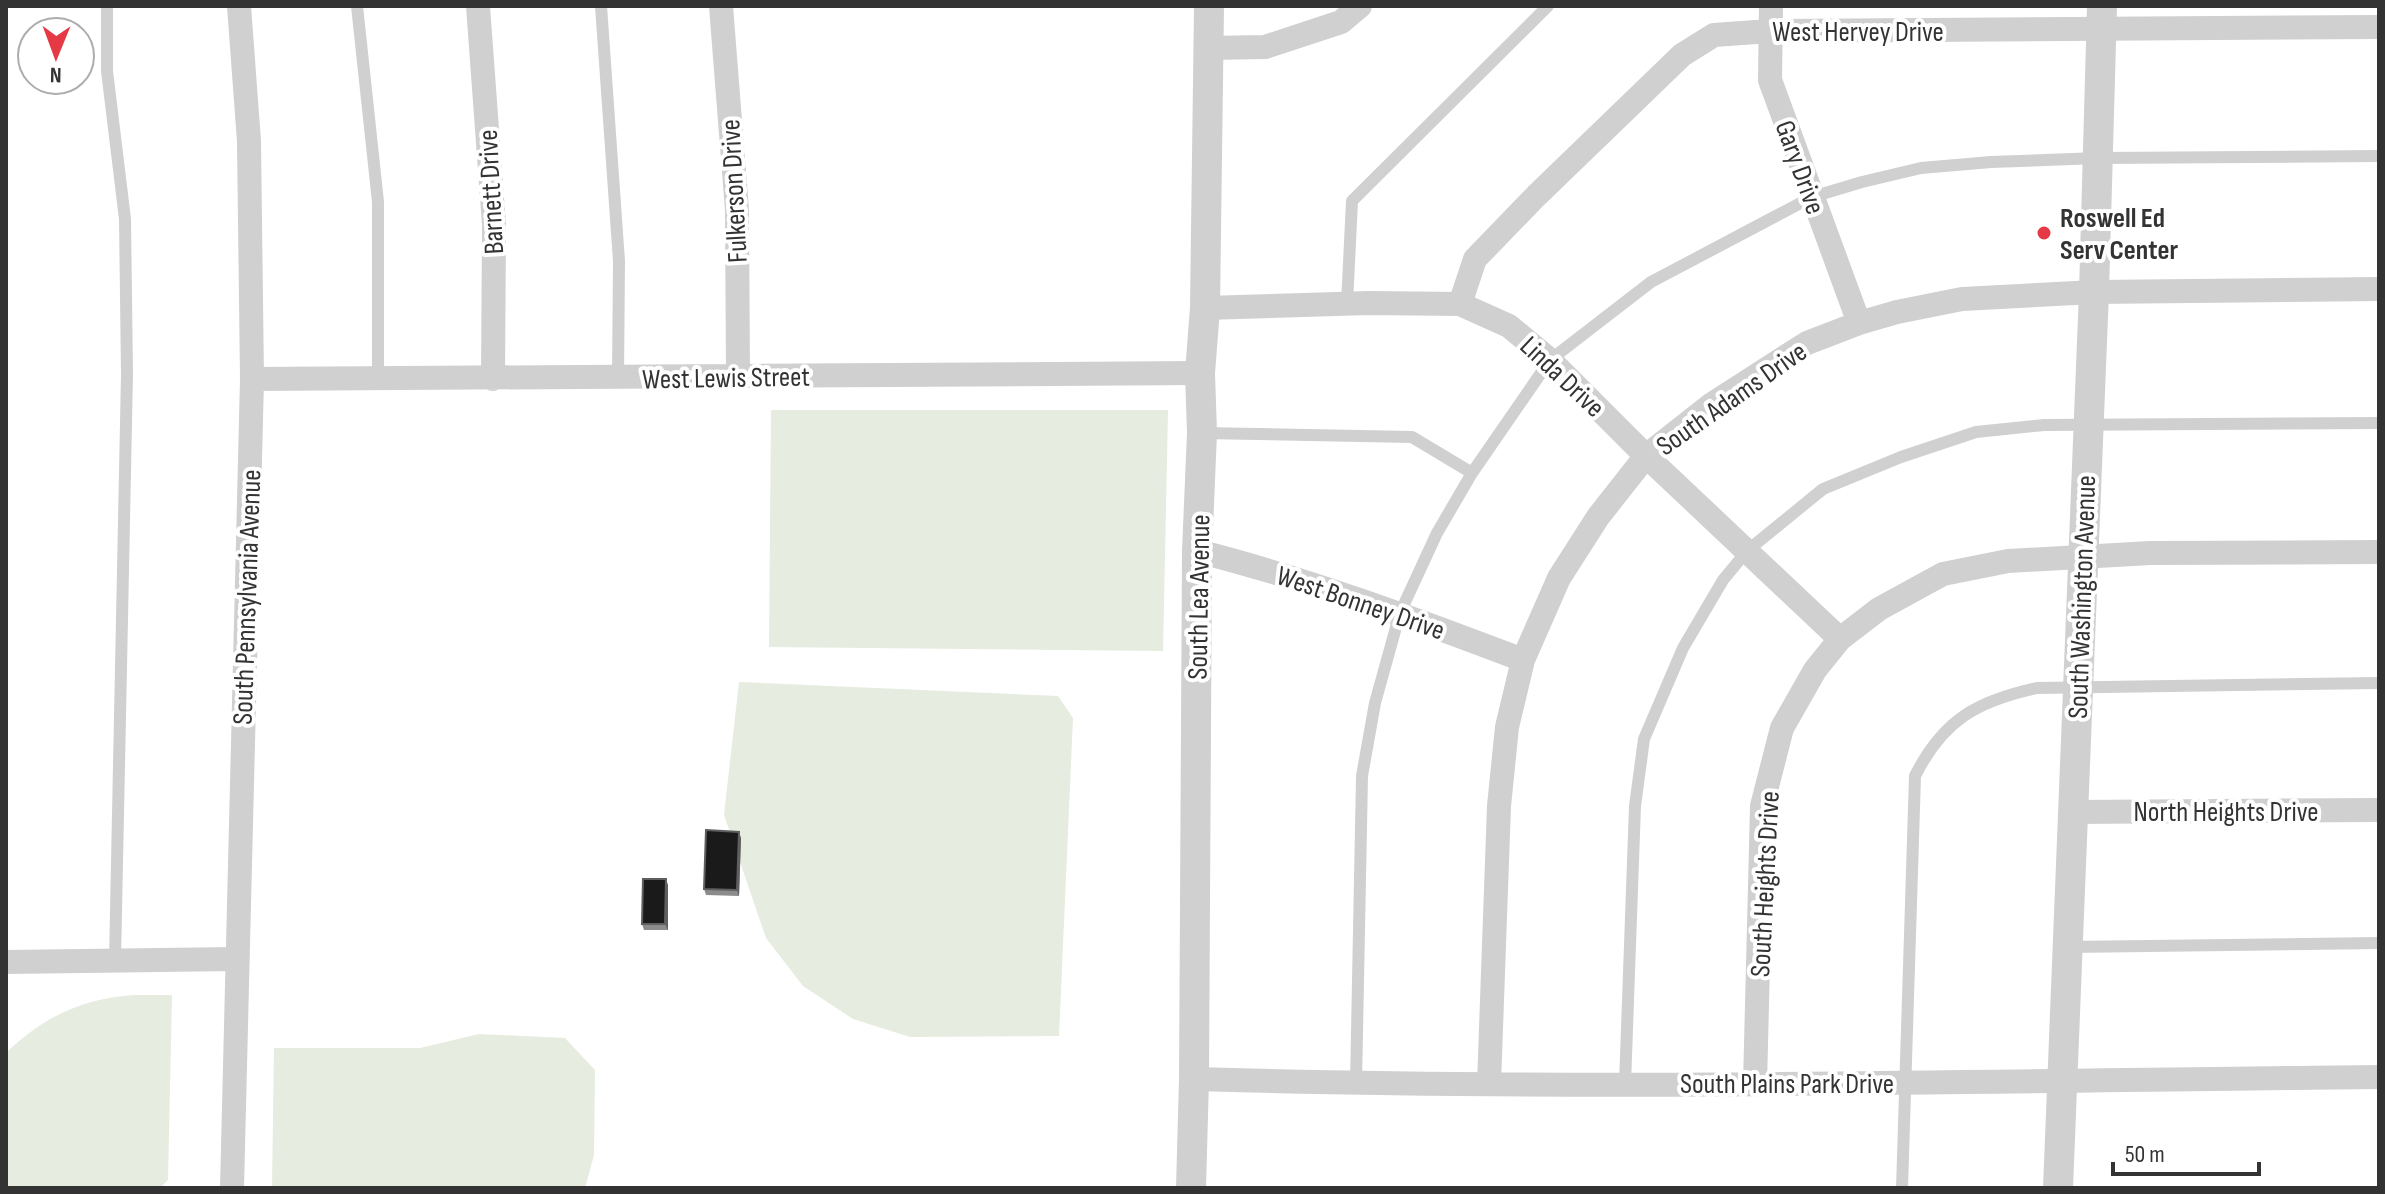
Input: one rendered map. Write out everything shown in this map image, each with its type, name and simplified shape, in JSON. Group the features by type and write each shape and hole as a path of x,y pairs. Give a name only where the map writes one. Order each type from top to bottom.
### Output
{"street":[{"name":"South Pennsylvania Avenue","path":"232,1188 252,379 249,156 239,6"},
{"name":"Barnett Drive","path":"478,6 494,225 493,379"},
{"name":"Fulkerson Drive","path":"721,6 737,210 738,376"},
{"name":"South Lea Avenue","path":"1191,1188 1197,551 1202,433 1200,373 1205,308 1209,6"},
{"path":"1209,48 1265,47 1341,22 1360,6"},
{"name":"Gary Drive","path":"1771,6 1770,80 1859,323"},
{"name":"West Hervey Drive","path":"1460,304 1475,259 1682,55 1714,35 2102,18 2379,27"},
{"name":"South Washington Avenue","path":"2058,1188 2102,18"},
{"name":"South Adams Drive","path":"1489,1084 1499,806 1507,727 1523,660 1559,578 1598,517 1646,456 1712,404 1807,343 1897,312 1962,299 2094,292 2379,289"},
{"name":"Linda Drive","path":"1205,308 1460,304 1509,326 1550,360 1646,456 1840,639"},
{"name":"West Lewis Street","path":"252,379 1200,373"},
{"name":"West Bonney Drive","path":"1197,551 1274,570 1523,660"},
{"name":"South Heights Drive","path":"1755,1084 1762,806 1782,728 1815,670 1840,639 1879,609 1943,574 2008,561 2082,555 2379,552"},
{"name":"North Heights Drive","path":"2073,812 2379,810"},
{"path":"6,962 236,959"},
{"name":"South Plains Park Drive","path":"1194,1079 1356,1084 2377,1079"}],"lane":[{"path":"107,6 107,71 125,219 127,374 115,961"},
{"path":"357,6 378,202 378,380"},
{"path":"601,6 619,261 618,378"},
{"path":"1347,304 1352,201 1548,6"},
{"path":"1356,1084 1362,776 1375,703 1400,613 1437,533 1472,473 1550,360 1651,282 1812,197 1862,182 1921,168 1991,162 2379,156"},
{"path":"1625,1084 1635,806 1644,739 1683,648 1723,580 1747,551 1823,489 1901,457 1976,432 2044,425 2379,423"},
{"path":"1202,433 1412,437 1472,473"},
{"path":"1902,1188 1915,776 1928,750 1945,729 1974,709 2016,692 2037,688 2379,683"},
{"path":"2068,947 2379,943"}],"shaded area":[{"path":"771,410 1168,410 1163,651 769,647"},
{"path":"739,682 1058,696 1073,718 1059,1036 910,1037 853,1019 803,986 766,938 724,815"},
{"path":"135,995 172,995 168,1180 160,1188 6,1188 6,1053 34,1029 65,1012 98,1000"},
{"path":"479,1034 565,1038 595,1070 594,1155 585,1188 272,1188 274,1048 420,1048"}],"building":[{"path":"706,830 739,832 737,890 704,889"},
{"path":"643,879 666,879 665,924 642,924"}],"place":[{"name":"Roswell Ed Serv Center","path":"2044,233"}]}
